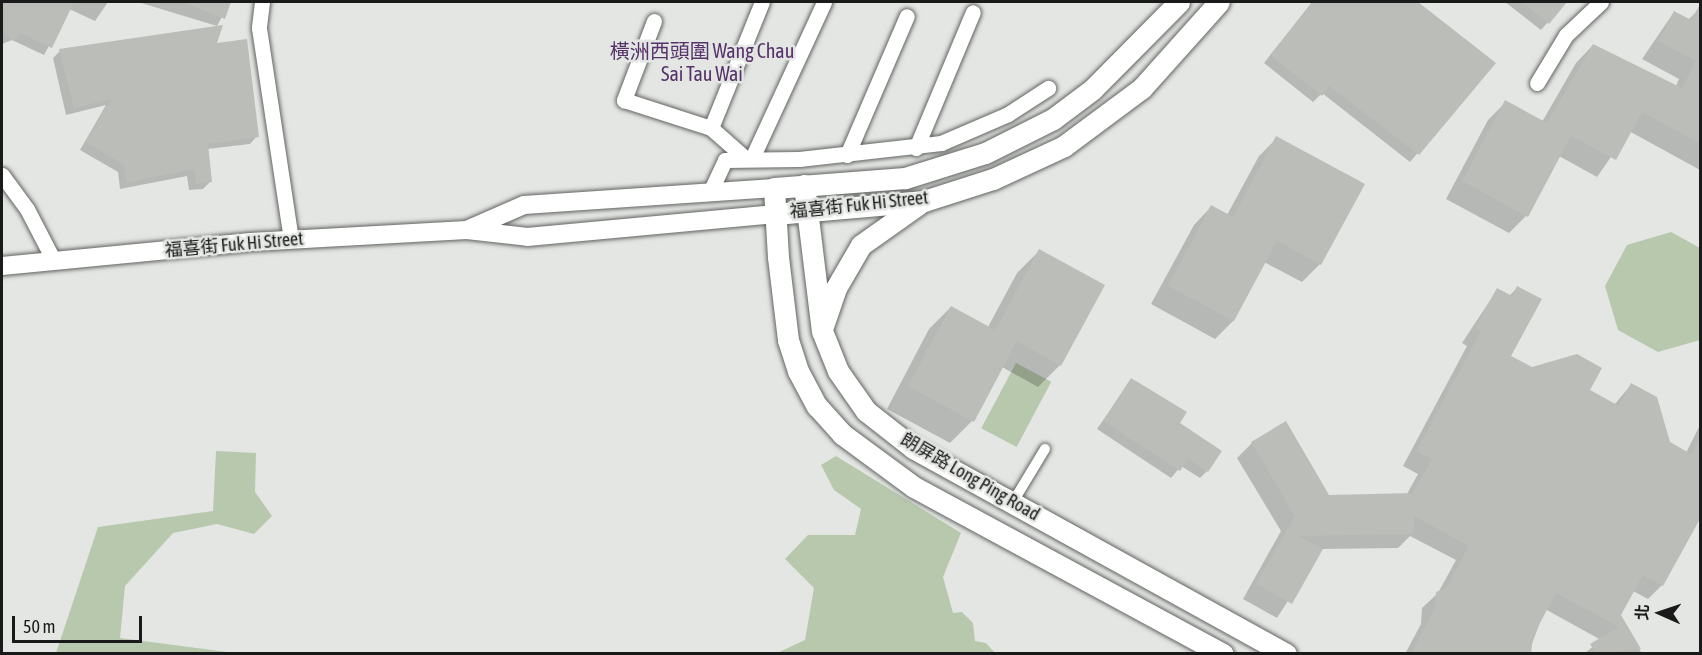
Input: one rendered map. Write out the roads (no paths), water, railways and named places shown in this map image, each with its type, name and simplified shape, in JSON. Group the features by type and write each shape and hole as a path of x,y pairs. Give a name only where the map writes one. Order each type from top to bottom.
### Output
{"main road":[{"name":"福喜街 Fuk Hi Street","path":"774,188 905,178 986,153 1053,118 1093,89 1179,2"},
{"name":"福喜街 Fuk Hi Street","path":"775,214 924,201 993,179 1105,120 1142,88 1219,2"},
{"name":"朗屏路 Long Ping Road","path":"804,186 822,331 838,371 866,411 913,448 1286,654"},
{"name":"朗屏路 Long Ping Road","path":"774,188 788,340 817,406 842,434 914,487 1223,654"},
{"path":"822,331 836,288 861,245 924,201"}],"street":[{"path":"262,2 260,27 291,240"},
{"path":"711,128 762,2"},
{"path":"749,156 824,2"},
{"path":"1537,83 1566,35 1601,2"},
{"path":"916,148 973,12"},
{"path":"847,155 907,16"},
{"path":"654,21 624,100 711,128 749,156"},
{"path":"711,190 722,162 749,156 776,160 916,148 979,129 1048,88"},
{"path":"2,175 27,209 54,261"},
{"name":"福喜街 Fuk Hi Street","path":"467,230 524,205 711,190 774,188"},
{"name":"福喜街 Fuk Hi Street","path":"2,266 291,240 467,230 528,237 775,214"},
{"path":"1013,502 1045,449"}],"district":[{"name":"橫洲西頭圍 Wang Chau Sai Tau Wai","path":"702,62"}]}
